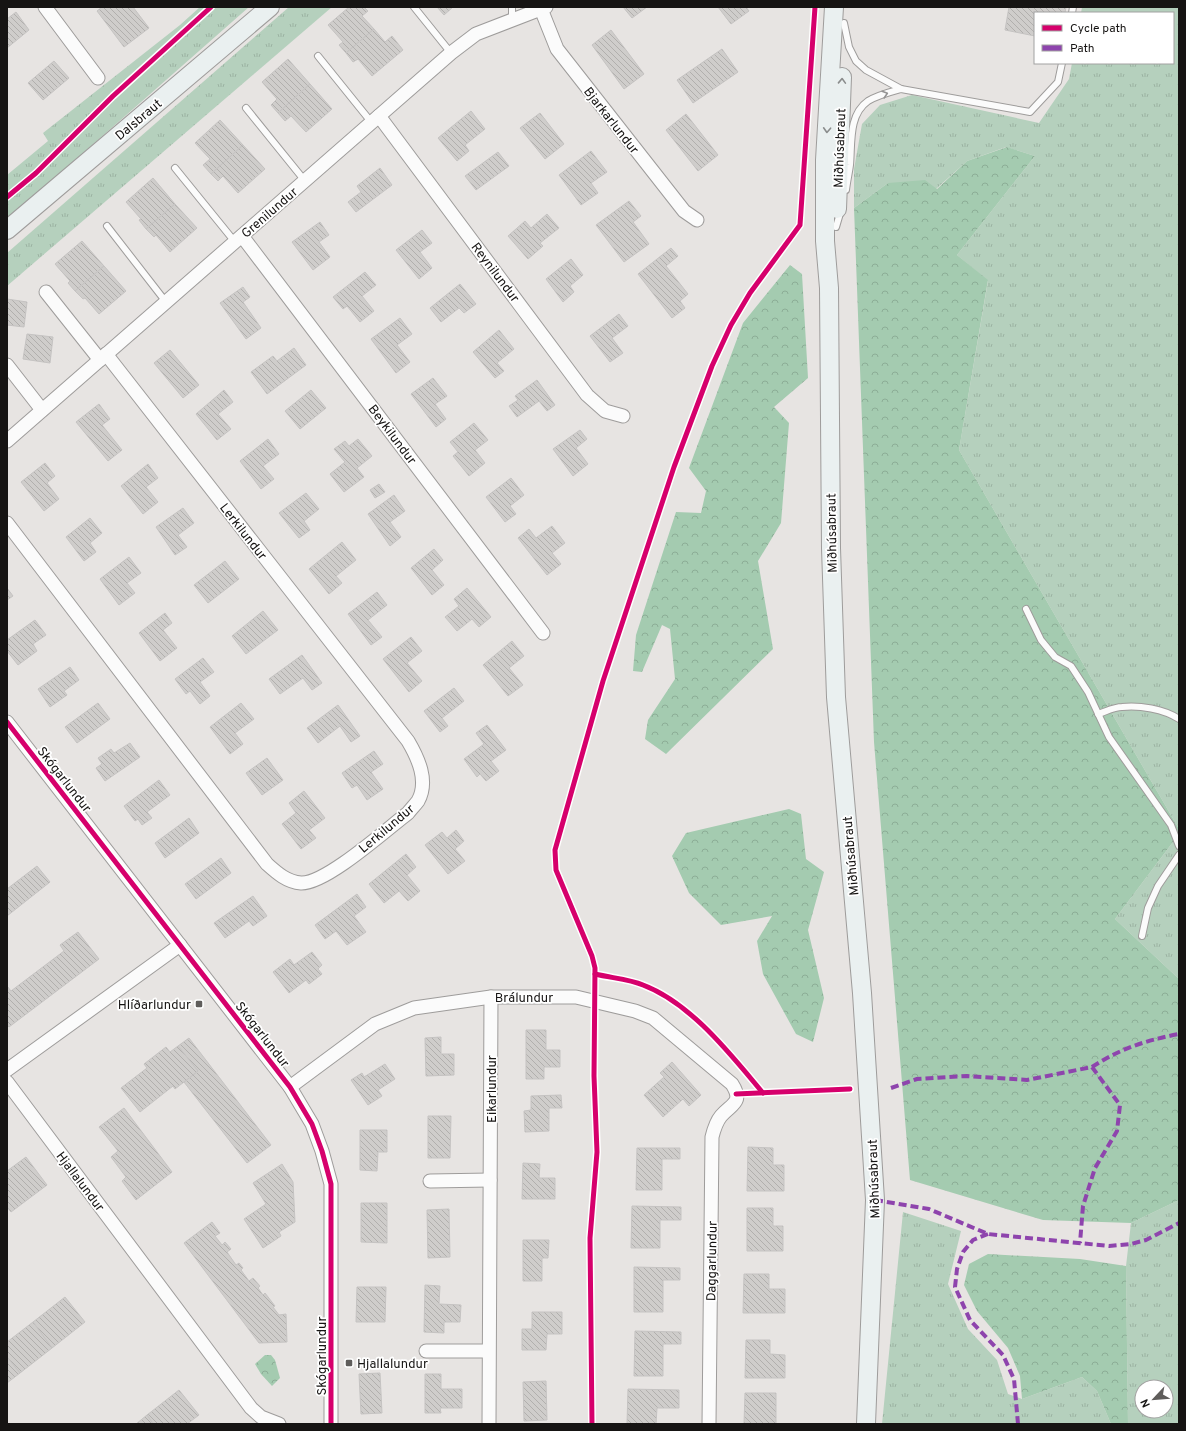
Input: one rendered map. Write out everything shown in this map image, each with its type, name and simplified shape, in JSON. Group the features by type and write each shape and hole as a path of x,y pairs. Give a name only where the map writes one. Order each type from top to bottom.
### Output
{"street":[{"path":"45,7 98,78"},
{"name":"Dalsbraut","path":"7,230 270,7"},
{"name":"Miðhúsabraut","path":"834,7 825,160 825,241 829,288 830,533 836,697 862,993 875,1200 866,1424"},
{"name":"Grenilundur","path":"7,441 451,53 476,34 495,26 512,22 543,8"},
{"name":"Bjarkarlundur","path":"543,8 557,49 684,211 697,220"},
{"name":"Miðhúsabraut","path":"829,288 835,246 844,15"},
{"name":"Reynilundur","path":"376,119 587,395 605,411 623,416"},
{"name":"Beykilundur","path":"238,239 543,633"},
{"name":"Lerkilundur","path":"7,523 267,864 282,878 302,883 312,882 330,873 408,813 418,800 422,788 419,761 408,741 103,357 46,292"},
{"path":"7,365 42,410"},
{"name":"Skógarlundur","path":"7,722 290,1086 312,1124 322,1151 331,1184 331,1424"},
{"path":"7,1070 180,945"},
{"name":"Brálundur","path":"290,1086 375,1024 414,1008 491,997 576,997 635,1011 653,1018 732,1084 736,1094 734,1106"},
{"name":"Eikarlundur","path":"489,1424 488,1351 491,997"},
{"name":"Hjallalundur","path":"7,1082 251,1408 261,1417 279,1424"},
{"name":"Daggarlundur","path":"709,1424 712,1137 720,1117 734,1106"},
{"path":"430,1181 490,1180"},
{"path":"426,1350 488,1351"}],"lane":[{"path":"414,7 451,53"},
{"path":"512,7 512,22"},
{"path":"844,15 849,47 856,61 866,70 901,89 1030,112 1058,82 1062,64"},
{"path":"318,56 376,119"},
{"path":"836,227 850,166 853,128 858,113 867,102 880,95 901,89"},
{"path":"246,108 305,181"},
{"path":"175,168 238,239"},
{"path":"107,226 166,302"},
{"path":"1026,609 1041,640 1055,657 1070,666 1088,692 1109,737 1171,825 1179,846"},
{"path":"1098,714 1121,707 1135,707 1159,710 1179,719"},
{"path":"1142,936 1148,908 1158,886 1179,855"}],"green space":[{"path":"200,7 249,7 7,220 7,175 48,141 43,133 180,25"},
{"path":"289,7 332,7 7,286 7,253"},
{"path":"1082,7 1179,7 1179,829 959,450 988,281 957,255 1035,156 1006,147 967,161 936,189 888,183 854,208 854,169 862,124 880,105 912,95 1039,123 1069,79 1072,64 1174,64 1174,12 1081,12"},
{"path":"1007,147 1035,156 957,255 988,280 959,450 1179,829 1179,834 1115,919 1179,979 1179,1200 1131,1223 1043,1220 910,1180 874,742 854,208 888,183 925,180 937,189 967,161"},
{"path":"790,265 802,274 808,378 774,407 789,423 781,523 758,561 773,649 666,754 645,739 648,720 675,679 670,629 662,625 642,672 633,671 636,635 676,512 701,513 706,491 689,468 743,323"},
{"path":"789,809 801,814 806,859 824,872 808,930 824,998 813,1042 796,1034 763,974 757,941 772,916 721,925 689,893 672,856 686,833"},
{"path":"1179,834 1179,979 1115,919"},
{"path":"1179,1200 1179,1424 1128,1424 1126,1266 1131,1223"},
{"path":"903,1212 961,1231 948,1284 968,1329 997,1360 1008,1394 1022,1399 1082,1377 1097,1391 1111,1424 882,1424"},
{"path":"988,1254 1080,1259 1126,1266 1128,1424 1111,1424 1097,1391 1082,1377 1022,1399 1020,1376 1008,1348 977,1311 964,1285 969,1264"},
{"path":"265,1355 271,1355 275,1360 280,1378 272,1386 261,1374 255,1364"}],"building":[{"path":"102,7 133,7 149,28 124,47 97,11"},
{"path":"349,7 364,7 368,11 362,16 374,29 346,53 339,45 343,42 328,25"},
{"path":"437,7 453,7 444,15"},
{"path":"623,7 647,7 632,18"},
{"path":"718,7 746,7 749,11 731,24"},
{"path":"1009,7 1066,7 1065,12 1034,12 1034,36 1005,30"},
{"path":"16,12 29,30 7,48 7,19"},
{"path":"374,29 385,42 392,36 403,50 372,76 358,59 353,62 346,53"},
{"path":"611,30 644,74 624,89 592,45"},
{"path":"722,49 738,72 693,103 677,80"},
{"path":"288,59 310,84 278,113 271,105 277,99 262,82"},
{"path":"54,61 69,78 43,100 28,83"},
{"path":"310,84 332,109 306,132 291,116 285,121 278,113"},
{"path":"471,111 485,129 465,145 469,151 457,161 438,138"},
{"path":"540,113 564,144 545,159 520,128"},
{"path":"686,114 718,155 698,171 666,130"},
{"path":"220,120 243,145 211,174 203,165 210,159 195,143"},
{"path":"243,145 265,169 238,193 223,176 218,181 211,174"},
{"path":"591,151 607,172 591,183 598,193 581,205 559,175"},
{"path":"498,152 509,166 476,190 465,176"},
{"path":"380,168 392,185 356,212 348,202 361,192 357,186"},
{"path":"153,178 175,204 146,229 139,220 141,219 126,202"},
{"path":"629,201 641,216 633,222 649,244 624,262 596,225"},
{"path":"175,204 197,228 170,252 156,235 154,237 146,229"},
{"path":"547,214 559,228 540,243 543,246 528,259 508,236 525,221 531,228"},
{"path":"320,222 329,235 319,242 330,257 313,270 292,242"},
{"path":"422,230 432,243 420,252 432,268 419,279 396,250"},
{"path":"82,241 104,266 75,291 68,283 70,281 55,264"},
{"path":"671,248 678,256 666,266 688,294 680,301 685,308 672,318 638,274"},
{"path":"571,259 583,275 570,286 574,292 563,302 546,279"},
{"path":"104,266 126,291 99,314 85,298 83,299 75,291"},
{"path":"365,272 376,285 362,296 374,311 360,322 347,306 343,309 333,297"},
{"path":"460,284 476,304 464,313 459,308 441,322 430,308"},
{"path":"243,287 250,297 243,302 261,328 246,339 220,303"},
{"path":"7,299 27,302 24,327 7,325"},
{"path":"619,314 628,326 612,338 623,353 610,362 590,336"},
{"path":"400,318 412,334 397,345 410,362 396,373 371,339"},
{"path":"499,330 514,349 497,363 504,371 495,378 473,352"},
{"path":"27,334 53,337 50,363 23,359"},
{"path":"294,348 306,365 267,394 251,372 273,356 277,361"},
{"path":"170,350 199,385 183,398 154,363"},
{"path":"433,378 447,396 435,404 446,419 436,427 411,394"},
{"path":"537,380 555,405 547,411 539,401 517,417 509,406 518,400 515,396"},
{"path":"224,390 233,402 218,414 231,429 217,440 196,414"},
{"path":"311,390 326,408 300,429 285,411"},
{"path":"99,404 110,419 102,425 122,450 108,461 76,422"},
{"path":"474,423 488,440 475,450 485,463 469,476 453,456 458,452 450,442"},
{"path":"580,430 587,439 576,448 588,464 573,476 553,449"},
{"path":"268,439 279,454 263,466 274,479 261,489 240,461"},
{"path":"358,439 372,456 357,468 364,477 344,492 330,474 345,462 334,449 345,441 349,446"},
{"path":"45,463 55,476 47,483 59,499 44,511 21,482"},
{"path":"148,464 158,478 146,487 158,502 143,514 121,486"},
{"path":"511,478 524,495 510,506 516,514 505,522 486,497"},
{"path":"379,484 385,492 375,498 370,490"},
{"path":"306,493 319,509 304,521 310,530 299,538 279,513"},
{"path":"394,495 405,511 390,522 401,537 390,546 368,514"},
{"path":"183,508 194,523 178,535 187,547 175,555 156,527"},
{"path":"90,518 102,533 90,543 96,552 84,561 66,537"},
{"path":"552,526 565,543 552,553 561,564 547,575 518,538 529,529 536,538"},
{"path":"342,542 356,560 336,576 342,583 329,594 309,569"},
{"path":"434,549 443,560 432,570 444,585 432,595 411,568"},
{"path":"129,557 141,573 127,583 135,593 119,605 100,579"},
{"path":"225,561 239,579 208,603 194,585"},
{"path":"7,588 13,596 7,600"},
{"path":"467,588 491,617 479,627 472,619 457,631 445,617 459,606 454,599"},
{"path":"377,592 387,605 368,620 382,637 371,645 348,614"},
{"path":"263,611 278,630 246,654 232,636"},
{"path":"165,613 172,623 163,630 177,648 160,661 139,633"},
{"path":"35,620 46,635 33,644 37,651 18,665 7,651 7,640"},
{"path":"411,637 422,651 407,663 422,681 409,692 383,659"},
{"path":"512,641 524,656 509,668 523,685 508,696 483,665"},
{"path":"302,655 322,683 312,690 303,678 280,694 269,679"},
{"path":"203,658 214,672 200,682 210,696 200,704 190,691 186,694 175,679"},
{"path":"70,667 79,680 64,691 67,695 50,707 38,689"},
{"path":"454,688 464,701 442,718 448,726 440,732 424,711"},
{"path":"98,703 110,719 77,743 65,727"},
{"path":"241,703 254,719 235,733 243,744 230,754 210,727"},
{"path":"338,705 360,736 351,742 340,726 318,743 307,728"},
{"path":"487,725 506,750 491,761 499,771 486,781 480,774 477,777 464,759 484,744 476,733"},
{"path":"130,743 140,757 105,781 96,768 102,764 98,758 111,749 114,753"},
{"path":"374,751 383,764 371,772 383,789 367,800 357,785 352,788 342,773"},
{"path":"267,758 283,780 262,795 246,773"},
{"path":"159,780 170,795 147,812 152,818 142,825 138,819 135,821 124,806"},
{"path":"304,791 325,818 309,830 316,838 301,849 282,824 296,813 289,803"},
{"path":"189,818 199,833 165,858 155,843"},
{"path":"456,830 464,841 455,849 465,861 448,874 425,845 442,832 447,838"},
{"path":"406,854 416,867 407,875 420,891 408,901 399,891 384,903 369,884"},
{"path":"221,858 231,873 196,899 185,884"},
{"path":"37,866 50,882 7,916 7,889"},
{"path":"357,894 366,907 354,916 366,932 347,945 336,931 325,939 315,925"},
{"path":"253,896 267,916 253,926 249,921 225,938 214,923"},
{"path":"78,932 99,959 9,1027 7,1025 7,986 11,991 64,951 60,945"},
{"path":"312,952 322,965 318,969 322,974 309,984 306,980 289,993 273,972 290,959 294,965"},
{"path":"526,1030 546,1030 546,1050 560,1050 560,1067 544,1067 544,1079 526,1079"},
{"path":"441,1037 441,1054 454,1054 454,1075 426,1076 425,1038"},
{"path":"189,1038 271,1145 247,1163 184,1082 198,1071 178,1046"},
{"path":"178,1046 198,1071 175,1089 173,1086 140,1112 121,1088 147,1068 144,1064 166,1047 170,1052"},
{"path":"672,1062 701,1095 689,1106 683,1099 663,1117 644,1095 664,1077 660,1073"},
{"path":"385,1064 395,1079 378,1090 382,1096 368,1105 351,1080 362,1073 364,1077"},
{"path":"561,1095 562,1108 549,1108 549,1131 525,1132 524,1111 531,1110 531,1096"},
{"path":"124,1108 172,1172 136,1200 122,1181 126,1177 111,1157 118,1151 99,1127"},
{"path":"428,1116 451,1116 450,1158 428,1158"},
{"path":"360,1130 387,1130 387,1152 378,1152 377,1171 360,1170"},
{"path":"748,1147 773,1148 773,1165 784,1165 784,1191 747,1191"},
{"path":"637,1148 680,1148 680,1159 662,1159 662,1190 636,1190"},
{"path":"26,1157 47,1185 11,1212 7,1207 7,1171"},
{"path":"523,1163 540,1164 539,1178 555,1178 555,1199 522,1199"},
{"path":"282,1164 293,1182 295,1222 279,1232 281,1236 263,1248 244,1219 266,1204 253,1183"},
{"path":"361,1203 387,1203 387,1243 361,1242"},
{"path":"632,1206 681,1207 681,1220 660,1220 660,1248 631,1248"},
{"path":"747,1208 773,1208 773,1226 783,1226 783,1251 747,1251"},
{"path":"449,1209 450,1257 428,1258 427,1210"},
{"path":"212,1222 220,1233 215,1236 222,1245 225,1242 231,1249 227,1252 236,1265 239,1263 243,1268 241,1270 249,1281 253,1278 260,1286 258,1288 263,1295 265,1293 275,1306 273,1307 279,1315 286,1314 287,1342 259,1343 184,1243"},
{"path":"523,1240 549,1240 548,1258 542,1258 542,1281 523,1281"},
{"path":"634,1267 680,1268 680,1280 663,1280 663,1312 634,1312"},
{"path":"744,1274 769,1274 769,1289 785,1289 785,1313 743,1313"},
{"path":"425,1285 440,1286 439,1304 461,1305 460,1322 444,1322 444,1333 424,1332"},
{"path":"357,1287 386,1287 385,1322 356,1322"},
{"path":"65,1297 85,1322 52,1348 33,1322"},
{"path":"532,1312 562,1312 562,1334 547,1334 546,1350 522,1350 522,1329 532,1329"},
{"path":"33,1322 52,1348 20,1373 7,1357 7,1342"},
{"path":"635,1331 681,1332 681,1344 663,1344 663,1376 634,1376"},
{"path":"746,1340 770,1340 770,1354 785,1355 785,1378 745,1378"},
{"path":"7,1357 20,1373 7,1383"},
{"path":"380,1373 382,1413 361,1414 359,1374"},
{"path":"425,1374 441,1374 441,1389 462,1389 462,1408 440,1408 441,1413 425,1413"},
{"path":"546,1381 547,1420 524,1421 523,1382"},
{"path":"628,1389 679,1390 679,1408 657,1408 656,1424 627,1424"},
{"path":"179,1390 199,1415 187,1424 153,1424 147,1415"},
{"path":"745,1393 776,1393 776,1424 744,1424"},
{"path":"147,1415 153,1424 136,1424"}],"marked path":[{"path":"1092,1067 1123,1050 1156,1039 1179,1034"},
{"path":"891,1088 917,1079 967,1076 1027,1080 1092,1067 1120,1105 1117,1131 1095,1168 1083,1206 1080,1243"},
{"path":"875,1200 929,1209 988,1234 1109,1246 1131,1244 1146,1240 1179,1223"},
{"path":"988,1234 973,1240 963,1252 957,1269 955,1287 970,1320 1003,1355 1014,1379 1018,1424"}],"cycle path":[{"path":"7,197 36,173 113,96 211,7"},
{"path":"592,1424 590,1238 597,1152 594,1076 595,968 592,956 556,870 555,850 603,681 674,467 712,366 731,325 750,293 800,225 815,7"},
{"path":"7,722 290,1087 312,1124 322,1151 331,1184 331,1424"},
{"path":"595,974 638,983 661,993 678,1004 694,1017 724,1047 763,1093"},
{"path":"736,1094 850,1089"}],"place":[{"name":"Hlíðarlundur","path":"199,1004"},
{"name":"Hjallalundur","path":"349,1363"}]}
